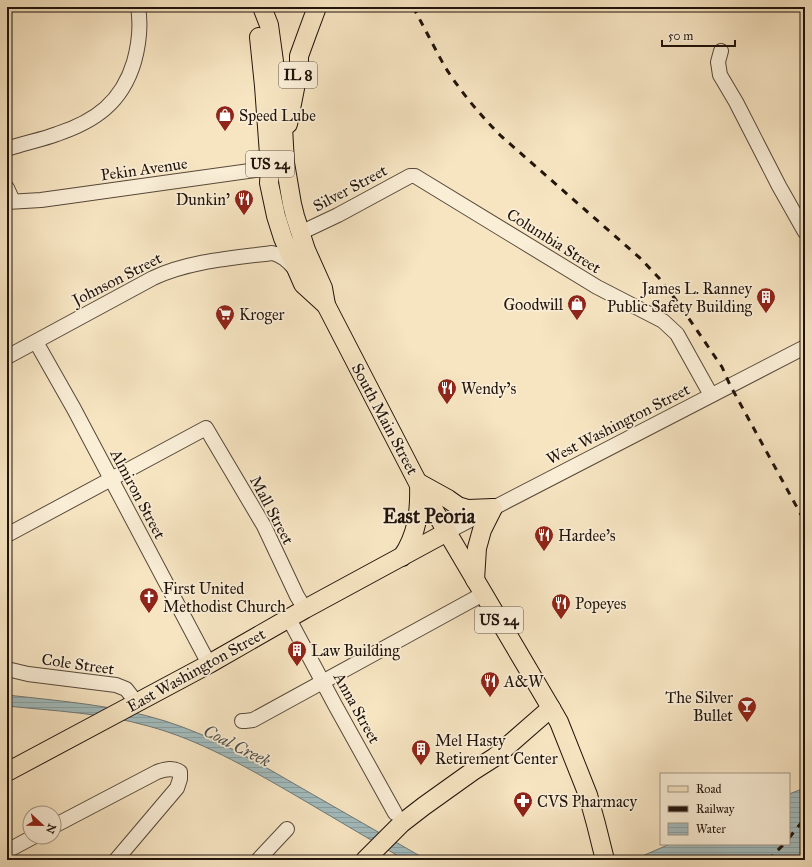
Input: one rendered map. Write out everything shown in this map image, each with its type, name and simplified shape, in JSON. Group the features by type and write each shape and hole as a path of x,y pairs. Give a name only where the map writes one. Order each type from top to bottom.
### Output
{"main road":[{"name":"South Main Street","path":"262,7 269,25 284,127 285,145 278,168 269,183 276,216 283,238 303,284 326,305"},
{"name":"South Main Street","path":"262,7 258,29 264,86 278,168 292,204 300,233 323,288 326,305 418,482 447,532"},
{"name":"IL 8","path":"285,145 299,68 299,56 317,7"},
{"path":"418,482 458,506 468,510 493,508"},
{"path":"402,557 408,548 416,527 420,502 418,482"},
{"path":"479,587 477,548 482,530 493,508"},
{"name":"East Washington Street","path":"7,772 209,664 305,609 447,532"},
{"name":"US 24","path":"447,532 559,722 588,795 605,859"},
{"path":"376,848 402,823 473,771 495,757 552,708"}],"street":[{"path":"7,148 57,134 84,123 104,110 115,99 125,84 136,52 140,24 138,7"},
{"path":"721,51 718,62 720,75 805,232"},
{"name":"Pekin Avenue","path":"10,202 41,200 278,168"},
{"name":"Silver Street","path":"300,233 338,215 410,176 415,176"},
{"name":"Columbia Street","path":"415,176 597,288 663,321 677,334 711,395"},
{"path":"7,188 10,202"},
{"name":"Johnson Street","path":"251,256 268,250 276,240 278,230 276,216"},
{"name":"Johnson Street","path":"7,357 153,278 180,267 272,253 285,258 297,271"},
{"name":"Almiron Street","path":"36,342 74,409 209,664"},
{"name":"West Washington Street","path":"447,532 805,347"},
{"name":"Mall Street","path":"111,480 206,428 264,526 297,596 305,609"},
{"path":"7,535 111,480"},
{"path":"242,721 253,720 323,682 479,587"},
{"name":"Anna Street","path":"289,618 395,813"},
{"name":"Cole Street","path":"7,669 28,674 116,686 126,689 130,707"},
{"path":"62,822 157,772 168,769 174,769 180,772 180,779 173,794 116,860"},
{"path":"258,860 287,828"},
{"path":"7,851 22,843"}],"water":[{"path":"7,695 107,707 165,721 183,727 250,758 427,860 405,860 258,774 222,755 186,739 148,726 114,718 7,706"},
{"path":"805,788 805,855 788,860 778,857 769,860 633,860 668,845 790,845 790,794"}],"railway":[{"path":"413,7 445,67 464,94 486,120 501,136 640,258 659,278 679,304 722,367 730,385 805,522"},
{"path":"790,837 805,818"},
{"path":"768,860 783,845"}],"place":[{"name":"Speed Lube","path":"225,132"},
{"name":"Dunkin'","path":"244,216"},
{"name":"James L. Ranney Public Safety Building","path":"766,314"},
{"name":"Goodwill","path":"577,321"},
{"name":"Kroger","path":"225,331"},
{"name":"Wendy's","path":"447,405"},
{"name":"Hardee's","path":"544,552"},
{"name":"First United Methodist Church","path":"149,614"},
{"name":"Popeyes","path":"561,620"},
{"name":"Law Building","path":"297,667"},
{"name":"A&W","path":"490,698"},
{"name":"The Silver Bullet","path":"747,723"},
{"name":"Mel Hasty Retirement Center","path":"421,766"},
{"name":"CVS Pharmacy","path":"523,818"}],"district":[{"name":"East Peoria","path":"429,516"}],"water label":[{"name":"Coal Creek","path":"237,746"}]}
